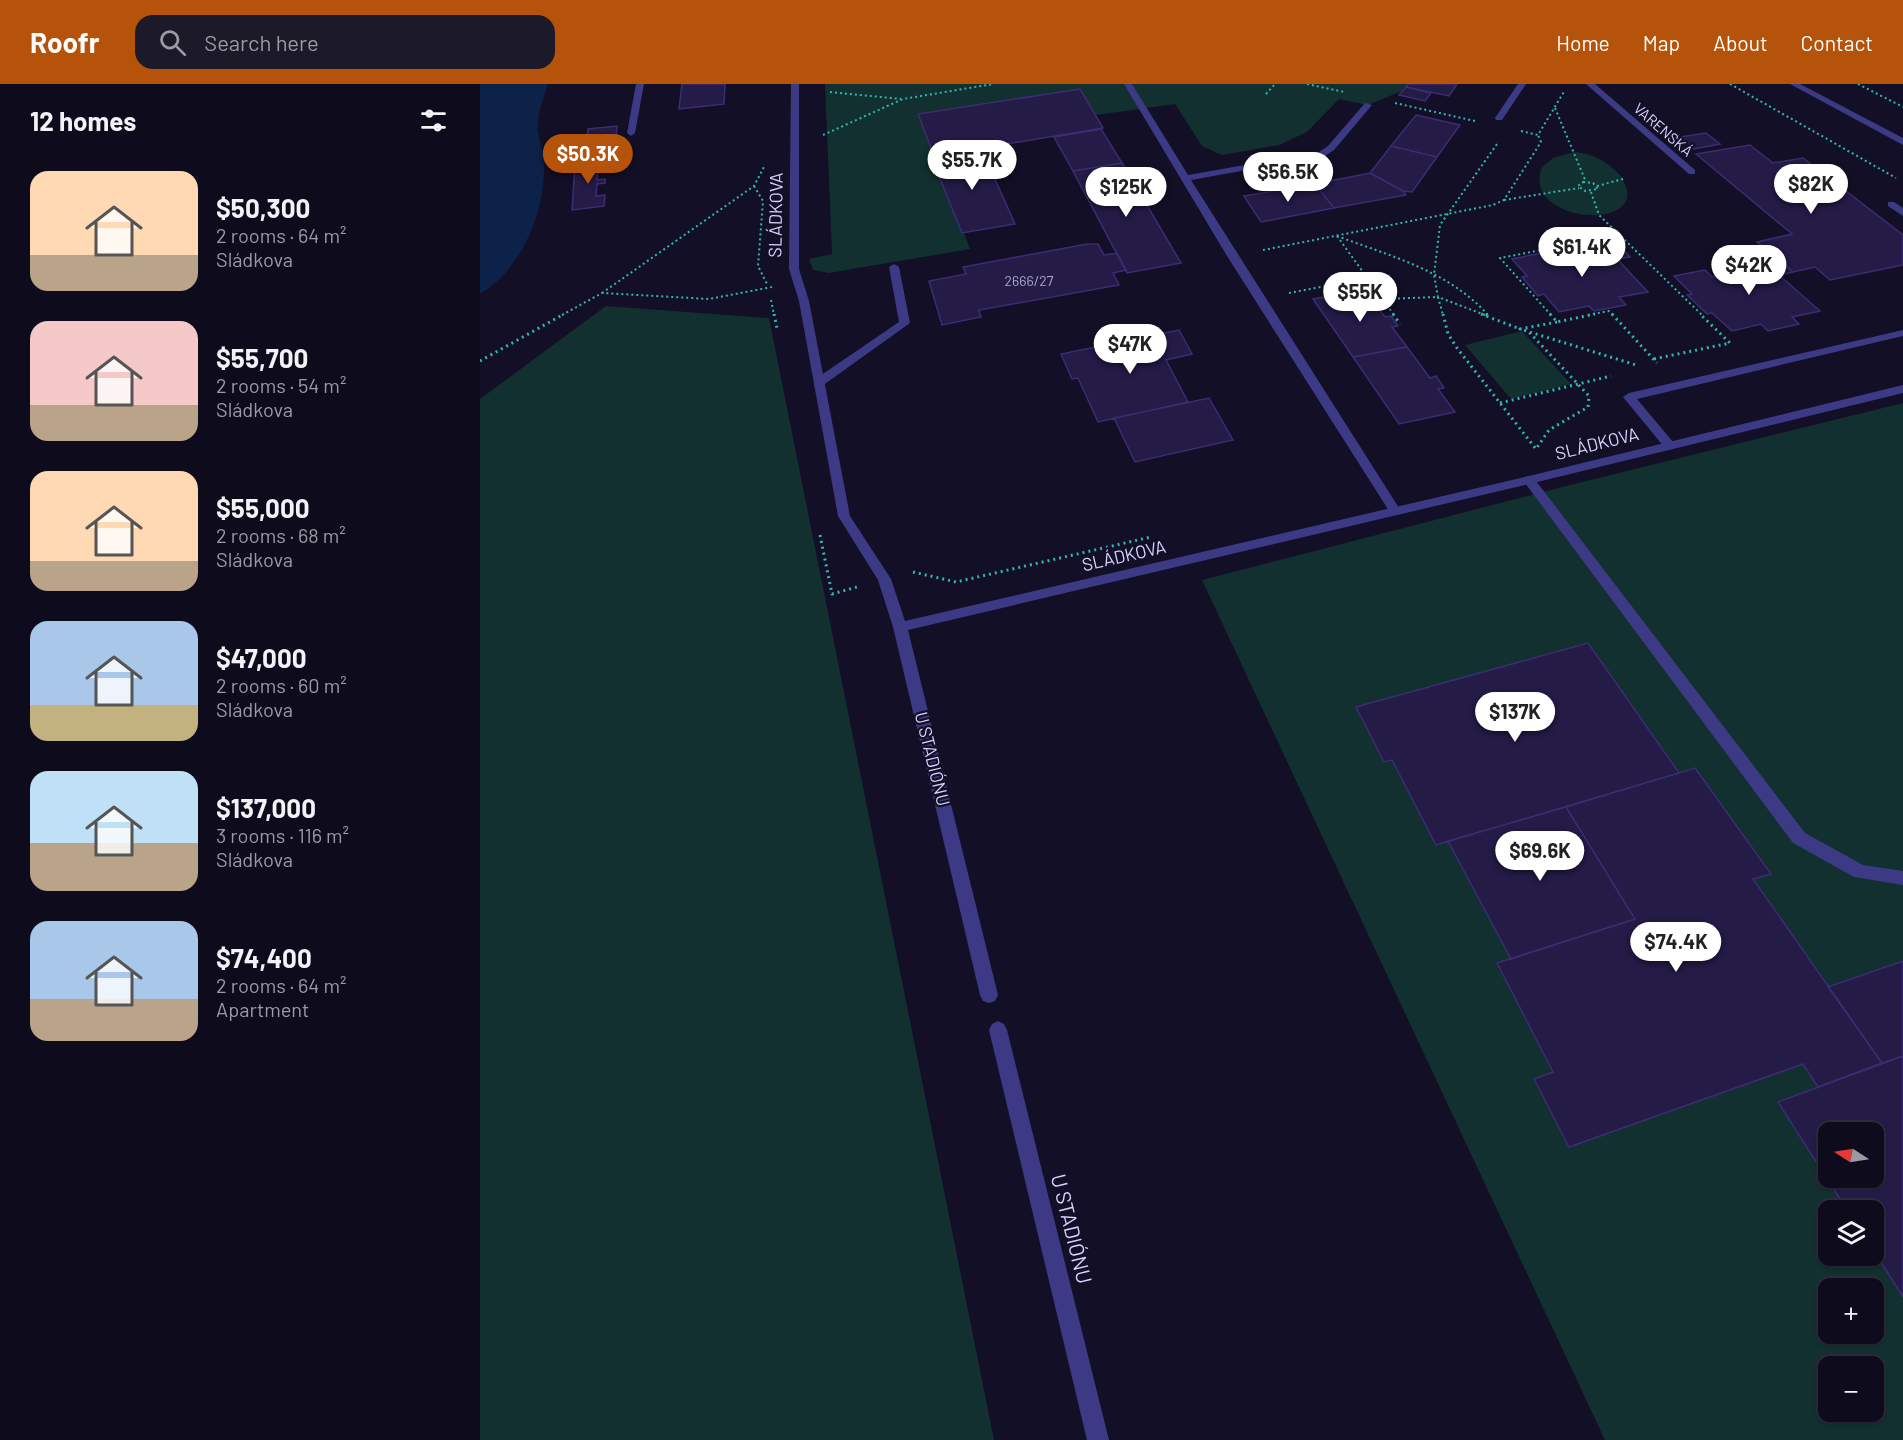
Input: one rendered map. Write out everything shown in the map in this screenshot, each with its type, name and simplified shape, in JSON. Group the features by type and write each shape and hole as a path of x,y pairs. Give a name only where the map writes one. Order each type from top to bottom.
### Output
{"street":[{"path":"631,133 640,84"},
{"name":"SLÁDKOVA","path":"795,84 794,268 804,301 844,516 884,579 900,627 1528,480 1903,389"},
{"path":"1128,84 1232,256 1395,511"},
{"path":"1499,118 1522,84"},
{"name":"VARENSKÁ","path":"1590,84 1692,172"},
{"path":"1794,84 1903,142"},
{"path":"1185,178 1322,154 1331,148 1368,105"},
{"path":"1891,204 1903,213"},
{"path":"818,383 905,323 894,267"},
{"path":"1669,445 1629,398 1903,333"},
{"path":"1528,480 1799,838 1860,872 1903,878"},
{"name":"U STADIÓNU","path":"900,627 989,995"},
{"name":"U STADIÓNU","path":"998,1030 1098,1440"}],"path":[{"path":"814,138 903,99 993,84"},
{"path":"1266,94 1275,84"},
{"path":"1307,84 1354,95"},
{"path":"1538,135 1569,84"},
{"path":"1730,84 1903,182"},
{"path":"1858,84 1903,107"},
{"path":"830,92 903,99"},
{"path":"1388,102 1477,122"},
{"path":"1555,107 1586,182"},
{"path":"1517,130 1538,135"},
{"path":"1504,200 1541,142 1538,135"},
{"path":"1501,138 1440,225 1434,275 1448,334 1536,449 1549,430 1588,407 1589,394 1576,384 1529,332"},
{"path":"1579,188 1578,184 1586,182 1597,186 1623,179"},
{"path":"480,361 602,293 754,186"},
{"path":"1232,256 1493,205 1504,200 1579,188 1591,192 1598,189 1597,186"},
{"path":"1591,192 1599,215 1730,343 1654,360"},
{"path":"1557,322 1500,258 1620,235"},
{"path":"1337,236 1434,275 1465,293 1483,308 1490,318"},
{"path":"1337,236 1400,324"},
{"path":"1282,294 1368,278"},
{"path":"602,293 709,299 798,283"},
{"path":"1383,299 1438,297 1520,329 1644,368 1632,370"},
{"path":"1520,329 1609,311 1678,386"},
{"path":"1500,403 1621,373"}],"green space":[{"path":"825,84 1408,84 1404,90 1368,105 1339,99 1307,132 1279,145 1222,155 1202,146 1175,104 1096,115 1080,89 918,114 970,249 829,273 813,270 809,259 832,254"},
{"path":"1574,152 1598,158 1619,174 1627,190 1625,203 1614,212 1598,215 1580,214 1562,209 1548,199 1540,185 1542,167 1553,158"},
{"path":"606,306 769,318 994,1440 480,1440 480,399"},
{"path":"1522,331 1571,384 1511,399 1465,345"},
{"path":"1903,403 1903,1440 1605,1440 1202,580 1570,485"}],"water":[{"path":"480,84 548,84 538,120 544,161 544,180 536,218 520,253 495,283 480,294"}],"building":[{"path":"682,84 725,84 724,104 679,109"},
{"path":"1408,84 1457,84 1449,96 1406,87"},
{"path":"1406,87 1431,93 1425,101 1399,95"},
{"path":"1080,89 1103,128 934,156 918,114"},
{"path":"1416,115 1460,125 1437,157 1391,146"},
{"path":"617,126 616,136 587,139 588,129"},
{"path":"1101,129 1122,163 1073,171 1054,137"},
{"path":"1706,133 1720,144 1694,149 1680,137"},
{"path":"1750,145 1773,163 1803,158 1903,235 1903,265 1830,280 1815,267 1793,272 1757,242 1792,234 1696,154"},
{"path":"1391,146 1437,157 1412,192 1403,191 1370,173"},
{"path":"981,148 1015,224 962,233 931,156"},
{"path":"607,159 606,168 598,170 597,180 605,179 605,183 597,184 596,196 605,195 604,206 572,210 575,164"},
{"path":"1122,163 1181,263 1127,273 1073,171"},
{"path":"1370,173 1403,191 1406,195 1334,208 1315,184"},
{"path":"1315,184 1334,208 1261,222 1244,196"},
{"path":"1599,242 1603,246 1617,243 1630,257 1617,259 1648,292 1619,297 1626,305 1594,311 1589,306 1559,312 1544,294 1538,296 1522,277 1527,276 1512,259 1542,253 1548,259 1576,254 1573,251 1587,248 1584,245"},
{"path":"1087,244 1098,244 1104,255 1117,253 1126,270 1113,273 1119,285 979,310 981,317 942,325 929,281 966,274 963,267"},
{"path":"1759,258 1763,261 1777,258 1793,272 1779,275 1820,311 1792,317 1799,324 1768,331 1761,324 1732,331 1712,313 1707,314 1687,295 1692,294 1674,276 1705,270 1712,277 1737,271 1733,268 1749,264 1745,261"},
{"path":"1364,289 1385,317 1391,316 1398,326 1392,327 1407,347 1353,357 1313,299"},
{"path":"1179,330 1192,354 1166,360 1188,402 1098,422 1078,378 1072,379 1061,354"},
{"path":"1407,347 1430,378 1436,376 1444,388 1438,389 1455,412 1399,424 1353,357"},
{"path":"1209,398 1233,440 1135,462 1114,418"},
{"path":"1588,643 1679,773 1436,845 1392,760 1384,762 1356,707"},
{"path":"1695,768 1771,874 1753,879 1882,1063 1818,1087 1803,1064 1569,1147 1534,1079 1553,1072 1497,963 1635,919 1566,807"},
{"path":"1566,807 1635,919 1511,959 1448,841"},
{"path":"1903,961 1903,1056 1882,1063 1828,987"},
{"path":"1903,1056 1903,1297 1883,1266 1884,1200 1841,1200 1833,1188 1884,1188 1884,1122 1818,1122 1818,1165 1778,1102"}]}
